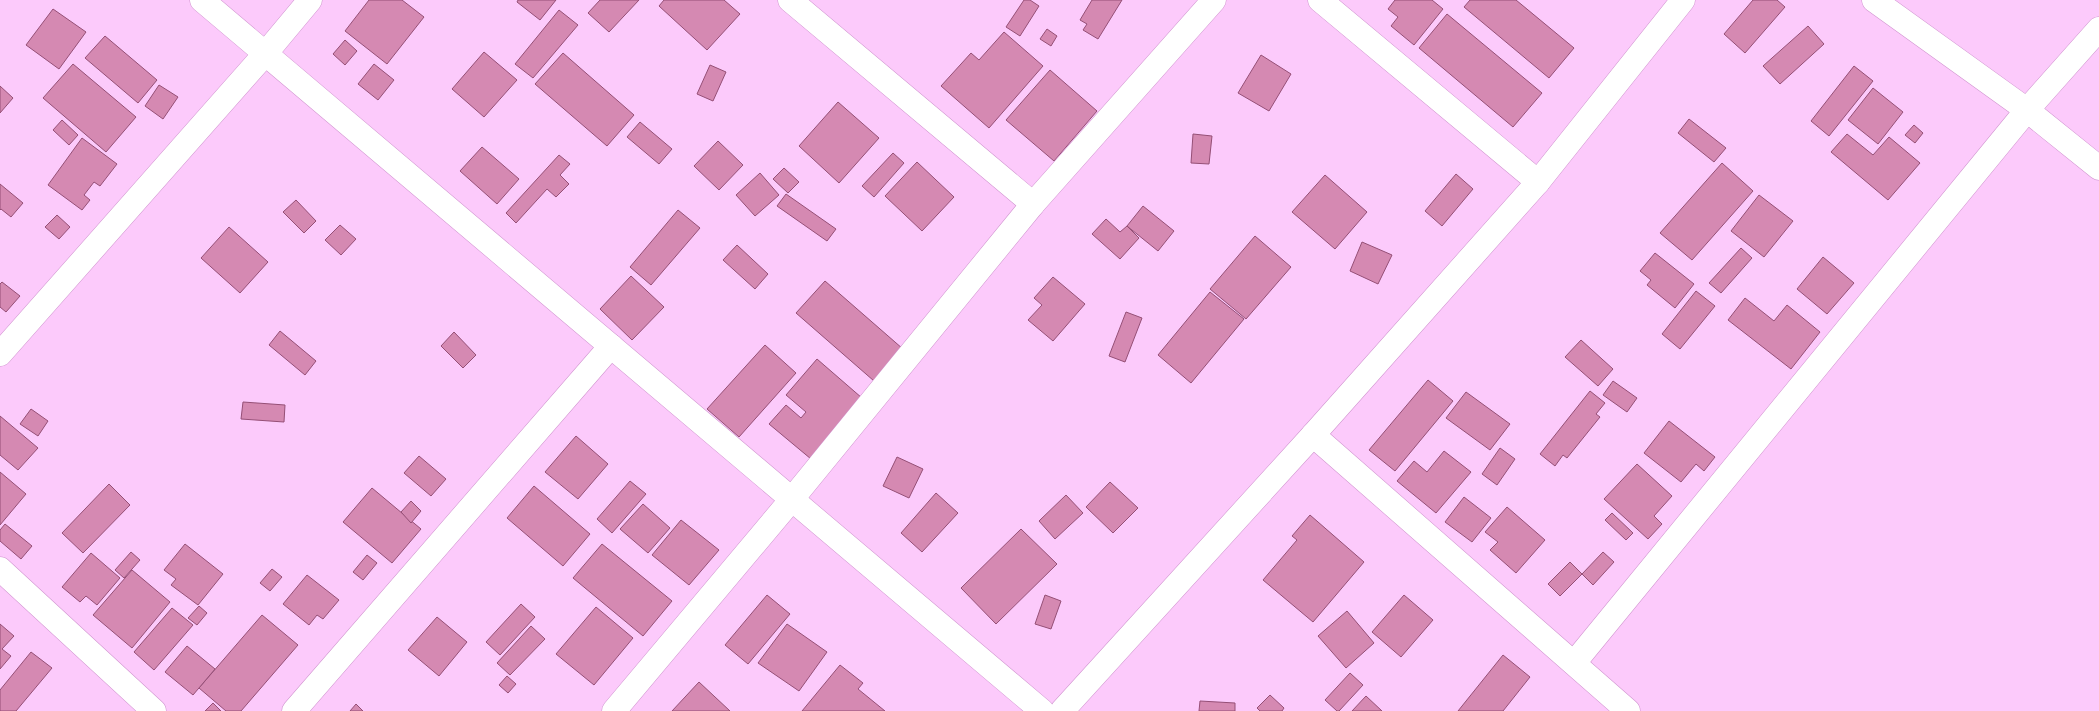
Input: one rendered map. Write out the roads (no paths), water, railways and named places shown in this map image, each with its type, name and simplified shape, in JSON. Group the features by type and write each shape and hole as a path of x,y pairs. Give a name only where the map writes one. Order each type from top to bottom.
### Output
{"street":[{"path":"202,0 1042,711"},
{"path":"0,354 265,54 310,0"},
{"path":"790,0 1033,204"},
{"path":"614,711 792,499 1033,204 1214,0"},
{"path":"1320,0 1538,182"},
{"path":"1062,711 1313,435 1538,182 1683,0"},
{"path":"1874,0 2027,110 2099,168"},
{"path":"1574,663 2027,110 2099,28"},
{"path":"294,711 611,346"},
{"path":"1313,435 1628,711"},
{"path":"0,569 154,711"}]}
